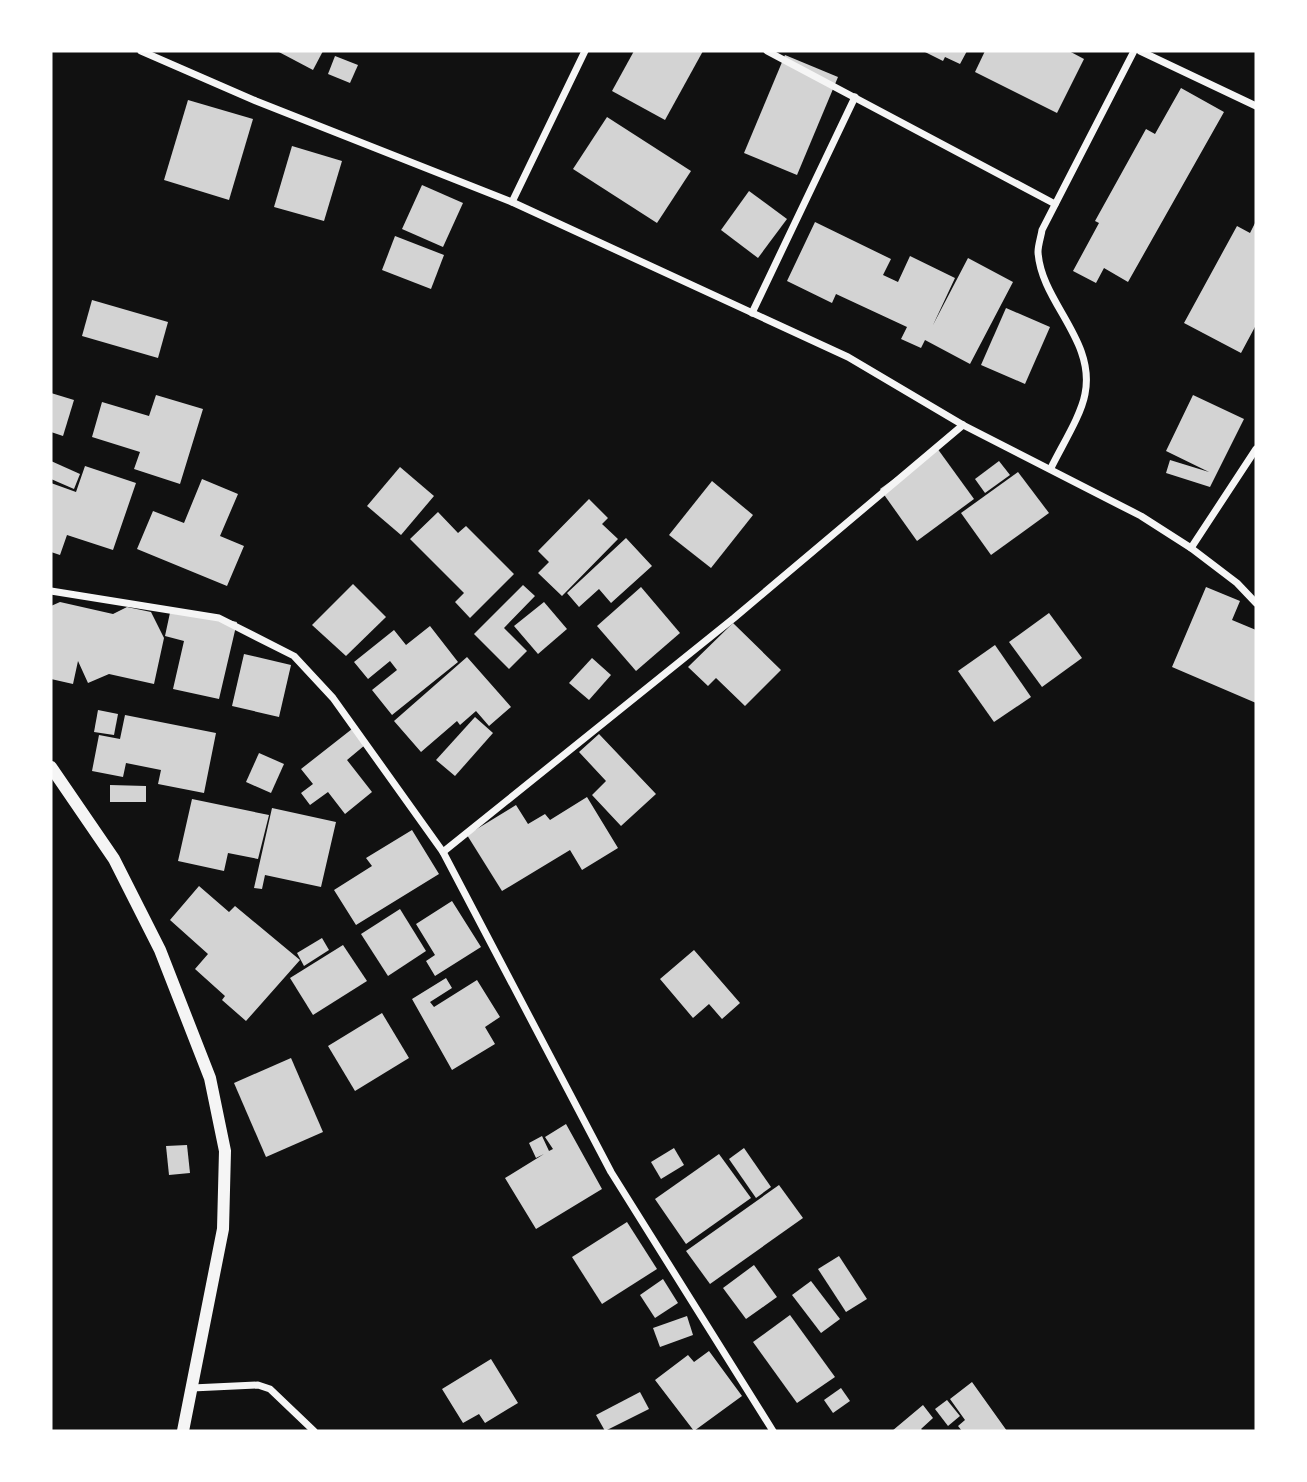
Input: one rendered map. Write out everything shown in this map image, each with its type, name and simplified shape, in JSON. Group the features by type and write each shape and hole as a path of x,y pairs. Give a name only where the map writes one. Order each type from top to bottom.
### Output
{"street":[{"path":"141,51 161,54 256,101 512,202 848,357 963,425 1141,516 1191,548 1237,583 1256,603"},
{"path":"512,202 585,51"},
{"path":"767,51 1055,204"},
{"path":"1051,468 1085,394 1084,365 1076,336 1045,280 1038,251 1042,230 1134,51"},
{"path":"1140,51 1256,106"},
{"path":"752,313 855,97"},
{"path":"443,852 734,618 963,425"},
{"path":"1191,548 1256,449"},
{"path":"51,591 219,618 294,656 333,698 443,852 611,1172 773,1431"},
{"path":"51,767 114,859 160,950 210,1078 225,1151 223,1229 183,1431"},
{"path":"192,1388 258,1385 270,1389 314,1431"}],"building":[{"path":"277,51 323,51 313,70"},
{"path":"634,51 703,51 665,120 612,91"},
{"path":"923,51 967,51 960,64 945,57 943,61"},
{"path":"985,51 1069,51 1084,59 1057,113 975,72"},
{"path":"785,55 838,77 797,175 744,153"},
{"path":"335,56 358,65 350,83 328,74"},
{"path":"1181,88 1224,112 1128,282 1104,268 1096,283 1073,271 1099,223 1095,221 1146,129 1155,134"},
{"path":"188,100 253,119 229,200 164,180"},
{"path":"607,117 691,171 657,223 573,169"},
{"path":"292,146 342,161 324,221 274,207"},
{"path":"422,185 463,203 443,247 402,229"},
{"path":"749,191 787,219 758,258 721,230"},
{"path":"1256,221 1256,325 1241,353 1184,323 1237,226 1250,233"},
{"path":"815,222 891,259 883,275 898,282 910,256 955,278 933,325 968,258 1013,282 970,364 925,340 921,348 901,339 907,327 836,294 832,303 787,281"},
{"path":"395,236 444,255 431,289 382,270"},
{"path":"92,300 168,322 158,358 82,336"},
{"path":"1006,308 1050,327 1025,384 981,365"},
{"path":"51,393 74,400 63,436 51,432"},
{"path":"156,395 203,409 180,484 134,469 140,452 92,437 102,402 149,416"},
{"path":"1193,395 1244,419 1210,487 1166,473 1170,460 1209,472 1166,451"},
{"path":"937,448 974,499 917,541 880,489"},
{"path":"51,461 80,474 74,489 51,479"},
{"path":"999,461 1010,475 985,493 975,479"},
{"path":"85,466 136,483 113,550 67,535 60,555 51,552 51,483 76,492"},
{"path":"400,467 434,496 401,535 367,506"},
{"path":"1018,472 1049,513 991,555 961,513"},
{"path":"202,479 238,494 220,536 244,546 227,586 137,549 153,511 184,523"},
{"path":"712,481 753,515 711,568 669,535"},
{"path":"589,499 608,518 602,524 618,539 562,596 538,573 549,562 538,551"},
{"path":"438,512 458,533 466,526 514,574 470,618 455,602 464,593 410,539"},
{"path":"626,538 652,566 611,603 599,589 579,607 567,593"},
{"path":"353,584 386,617 346,656 312,625"},
{"path":"523,585 535,596 504,628 527,651 509,669 474,634"},
{"path":"641,587 680,633 636,671 597,626"},
{"path":"1206,587 1240,601 1232,620 1256,630 1256,703 1172,667"},
{"path":"60,602 113,614 127,607 151,612 164,638 154,684 109,674 88,683 78,661 73,684 51,679 51,606"},
{"path":"544,602 567,629 538,654 514,626"},
{"path":"171,608 237,622 219,699 173,689 184,641 165,636"},
{"path":"1049,613 1082,658 1042,687 1009,642"},
{"path":"733,623 781,670 745,706 716,678 708,686 688,667"},
{"path":"430,626 458,662 392,715 372,690 397,670 390,661 368,679 354,662 394,630 406,645"},
{"path":"995,645 1031,697 994,722 958,671"},
{"path":"244,654 291,665 279,717 232,706"},
{"path":"467,657 511,707 489,726 476,711 460,725 457,721 421,752 394,721"},
{"path":"592,658 611,675 589,700 569,683"},
{"path":"98,710 118,714 114,735 94,732"},
{"path":"125,715 216,733 204,793 158,784 161,770 126,763 123,777 92,771 99,735 120,739"},
{"path":"475,717 493,733 455,776 436,760"},
{"path":"352,729 365,745 347,760 372,792 345,814 328,792 310,805 301,793 313,784 301,769"},
{"path":"599,734 656,794 621,826 592,795 606,781 579,752"},
{"path":"259,753 284,764 271,793 246,782"},
{"path":"110,785 146,786 146,802 110,802"},
{"path":"587,797 618,848 582,870 570,850 502,891 467,835 516,805 528,824 545,814 550,820"},
{"path":"192,799 269,815 258,859 228,853 224,871 178,861"},
{"path":"272,808 336,822 321,887 265,875 262,889 254,888"},
{"path":"412,830 439,874 356,925 334,890 372,866 366,858"},
{"path":"199,886 229,912 235,906 300,960 246,1021 222,1000 225,996 195,969 208,954 170,920"},
{"path":"452,901 481,947 435,976 426,961 435,955 416,924"},
{"path":"400,909 426,951 388,976 361,934"},
{"path":"322,938 329,950 304,966 297,953"},
{"path":"343,945 367,981 313,1015 290,978"},
{"path":"694,950 740,1003 722,1019 709,1004 693,1018 660,979"},
{"path":"446,978 452,988 430,1002 434,1007 477,980 500,1017 485,1027 495,1044 452,1070 412,999"},
{"path":"382,1013 409,1058 355,1091 328,1046"},
{"path":"291,1058 323,1132 266,1157 234,1083"},
{"path":"566,1124 602,1189 536,1229 505,1178 544,1154 536,1158 529,1143 542,1136 549,1151 553,1149 545,1137"},
{"path":"187,1145 190,1173 169,1175 166,1146"},
{"path":"674,1148 684,1165 661,1179 651,1162"},
{"path":"744,1148 771,1187 756,1198 729,1159"},
{"path":"719,1154 751,1198 686,1244 655,1199"},
{"path":"779,1185 803,1218 710,1284 686,1251"},
{"path":"627,1222 657,1269 602,1304 572,1257"},
{"path":"839,1256 867,1299 846,1312 818,1269"},
{"path":"754,1265 777,1297 746,1319 723,1288"},
{"path":"663,1279 678,1303 655,1318 640,1295"},
{"path":"811,1281 840,1319 821,1333 792,1295"},
{"path":"790,1315 835,1377 797,1403 753,1342"},
{"path":"687,1316 693,1335 660,1347 653,1328"},
{"path":"709,1351 742,1396 694,1431 655,1380 688,1355 694,1362"},
{"path":"491,1359 518,1403 485,1423 479,1414 463,1423 442,1389"},
{"path":"972,1382 1007,1431 962,1431 958,1426 965,1420 950,1399"},
{"path":"841,1388 850,1401 833,1413 824,1400"},
{"path":"640,1392 649,1409 605,1431 596,1415"},
{"path":"947,1400 960,1416 948,1426 935,1409"},
{"path":"923,1405 933,1418 921,1429 923,1431 892,1431"}]}
